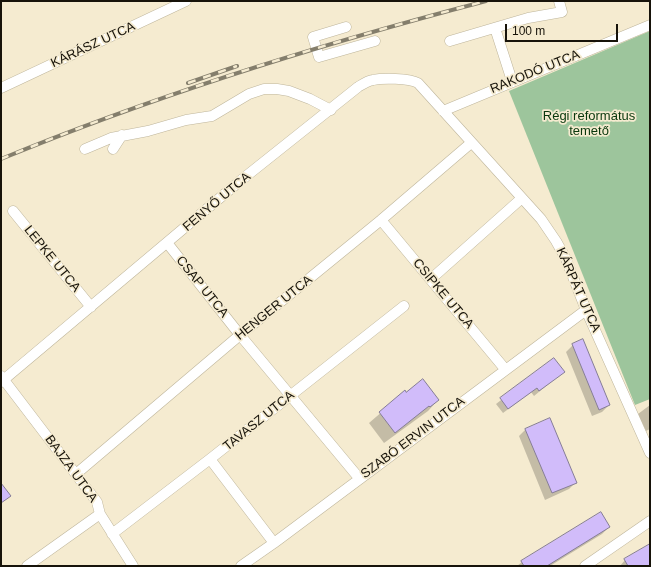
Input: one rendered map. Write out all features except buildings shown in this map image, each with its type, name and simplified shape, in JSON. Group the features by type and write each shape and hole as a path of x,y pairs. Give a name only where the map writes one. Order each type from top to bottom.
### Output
{"street":[{"name":"KÁRÁSZ UTCA","path":"1,88 186,1"},
{"path":"450,41 528,18 562,12 559,1"},
{"name":"RAKODÓ UTCA","path":"443,111 650,25"},
{"path":"346,27 313,36 319,57 375,41"},
{"path":"495,28 512,82"},
{"name":"FENYŐ UTCA","path":"2,379 168,244 240,182 366,82 378,79 415,81 443,111"},
{"path":"85,149 122,136 148,131 186,120 212,116 249,94 269,89 289,91 310,99 331,110"},
{"name":"KÁRPÁT UTCA","path":"443,111 541,219 556,241 566,259 586,310 650,453"},
{"path":"113,149 122,136"},
{"name":"HENGER UTCA","path":"76,474 240,335 382,220 471,143"},
{"path":"431,279 522,198"},
{"name":"LEPKE UTCA","path":"13,211 91,307"},
{"name":"CSIPKE UTCA","path":"382,220 505,369"},
{"name":"CSAP UTCA","path":"168,244 240,335 359,478"},
{"name":"TAVASZ UTCA","path":"112,534 404,306"},
{"name":"SZABÓ ERVIN UTCA","path":"241,566 586,310"},
{"name":"BAJZA UTCA","path":"2,379 97,502 100,514 133,566"},
{"path":"210,459 274,543"},
{"path":"27,566 100,514"},
{"path":"586,565 649,523"}],"green space":[{"name":"Régi református temető","path":"650,31 650,399 635,405 509,91"}],"railway":[{"path":"1,159 120,113 241,72 424,17 486,1"},
{"path":"188,83 237,66"}]}
